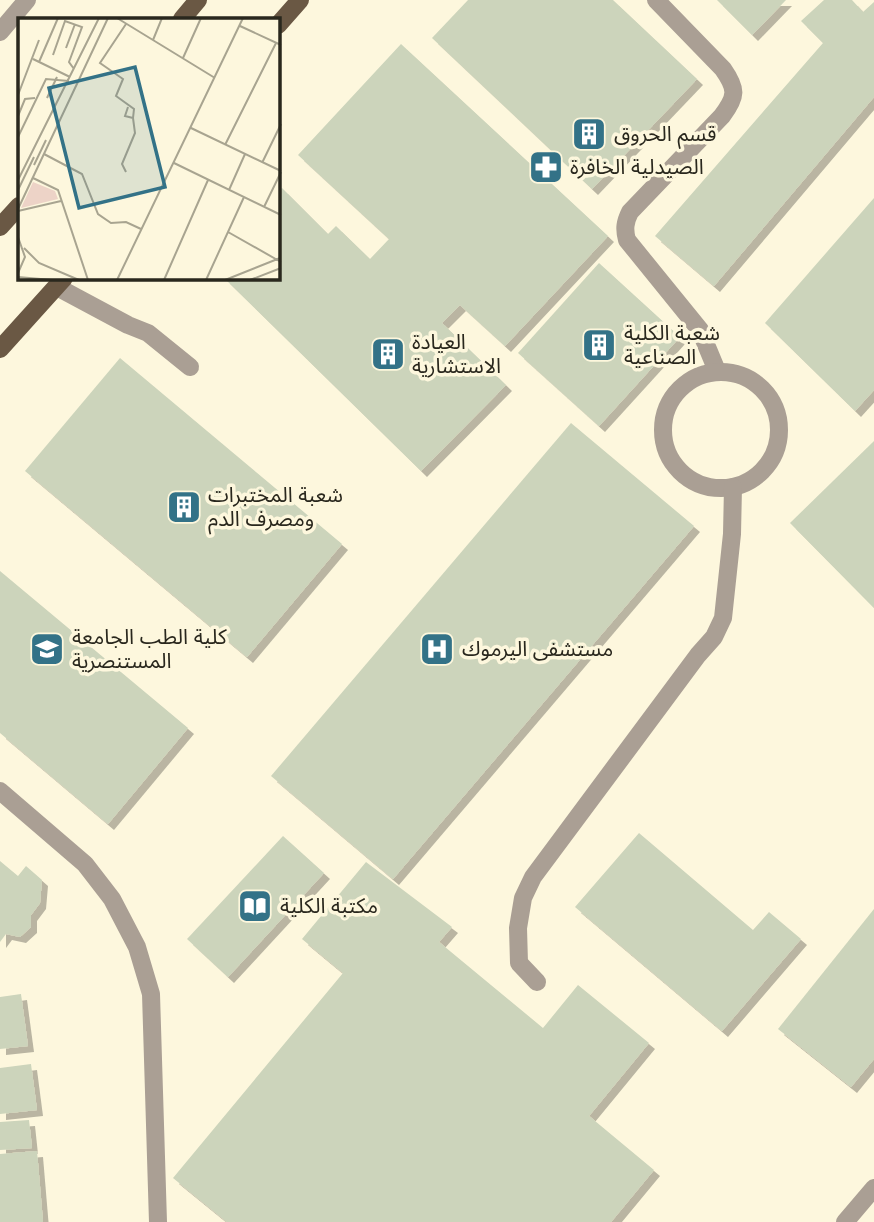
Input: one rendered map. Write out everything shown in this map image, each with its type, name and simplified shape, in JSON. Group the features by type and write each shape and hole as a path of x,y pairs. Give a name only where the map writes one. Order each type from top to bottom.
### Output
{"main road":[{"path":"183,18 198,0"},
{"path":"280,23 300,0"},
{"path":"0,227 18,207"},
{"path":"0,349 60,283"}],"street":[{"path":"0,32 27,0"},
{"path":"656,0 723,69 732,82 734,91 732,103 722,116 630,212 624,229 626,240 700,330 717,371"},
{"path":"60,283 97,309 148,333 190,367"},
{"path":"717,371 740,375 756,383 770,398 778,416 779,437 774,454 764,470 750,481 733,487 715,488 697,484 681,474 670,459 663,442 662,422 668,403 681,387 698,376 717,371"},
{"path":"537,982 519,964 518,928 523,898 533,877 714,637 723,618 732,534 733,487"},
{"path":"0,791 85,864 112,900 137,947 151,994 158,1222"},
{"path":"845,1222 874,1188"}],"building":[{"name":"قسم الحروق","path":"468,0 613,0 697,79 592,189 432,38"},
{"path":"717,0 786,0 752,35"},
{"path":"824,0 852,0 863,12 874,2 874,97 714,286 655,236 823,43 801,21"},
{"path":"401,44 608,236 505,346 460,305 442,323 506,385 421,471 226,280 280,280 282,188 328,234 336,226 370,259 389,239 298,155"},
{"path":"874,198 874,390 855,411 765,323"},
{"name":"شعبة الكلية الصناعية","path":"599,263 680,337 599,426 518,353"},
{"name":"شعبة المختبرات ومصرف الدم","path":"120,358 342,544 247,657 25,471"},
{"path":"571,423 694,526 393,879 271,776"},
{"path":"874,441 874,608 790,523"},
{"name":"كلية الطب الجامعة المستنصرية","path":"0,571 188,728 108,824 0,733"},
{"path":"639,833 753,930 769,912 801,939 722,1031 575,907"},
{"name":"مكتبة الكلية","path":"283,836 324,873 228,977 187,939"},
{"path":"0,861 18,876 26,866 42,880 40,903 31,915 31,927 20,937 6,934 0,942"},
{"path":"366,862 452,927 439,942 543,1028 578,985 649,1043 589,1116 654,1170 611,1222 227,1222 173,1178 343,973 302,939"},
{"path":"874,909 874,1059 851,1087 778,1029"},
{"path":"21,994 28,1046 0,1049 0,997"},
{"path":"31,1064 37,1110 0,1114 0,1068"},
{"path":"29,1120 32,1148 0,1150 0,1122"},
{"path":"37,1151 43,1222 0,1222 0,1154"}],"place":[{"name":"قسم الحروق","path":"589,134"},
{"name":"الصيدلية الخافرة","path":"546,167"},
{"name":"شعبة الكلية الصناعية","path":"599,345"},
{"name":"العيادة الاستشارية","path":"388,354"},
{"name":"شعبة المختبرات ومصرف الدم","path":"184,507"},
{"name":"كلية الطب الجامعة المستنصرية","path":"47,649"},
{"name":"مستشفى اليرموك","path":"437,649"},
{"name":"مكتبة الكلية","path":"255,906"}]}
